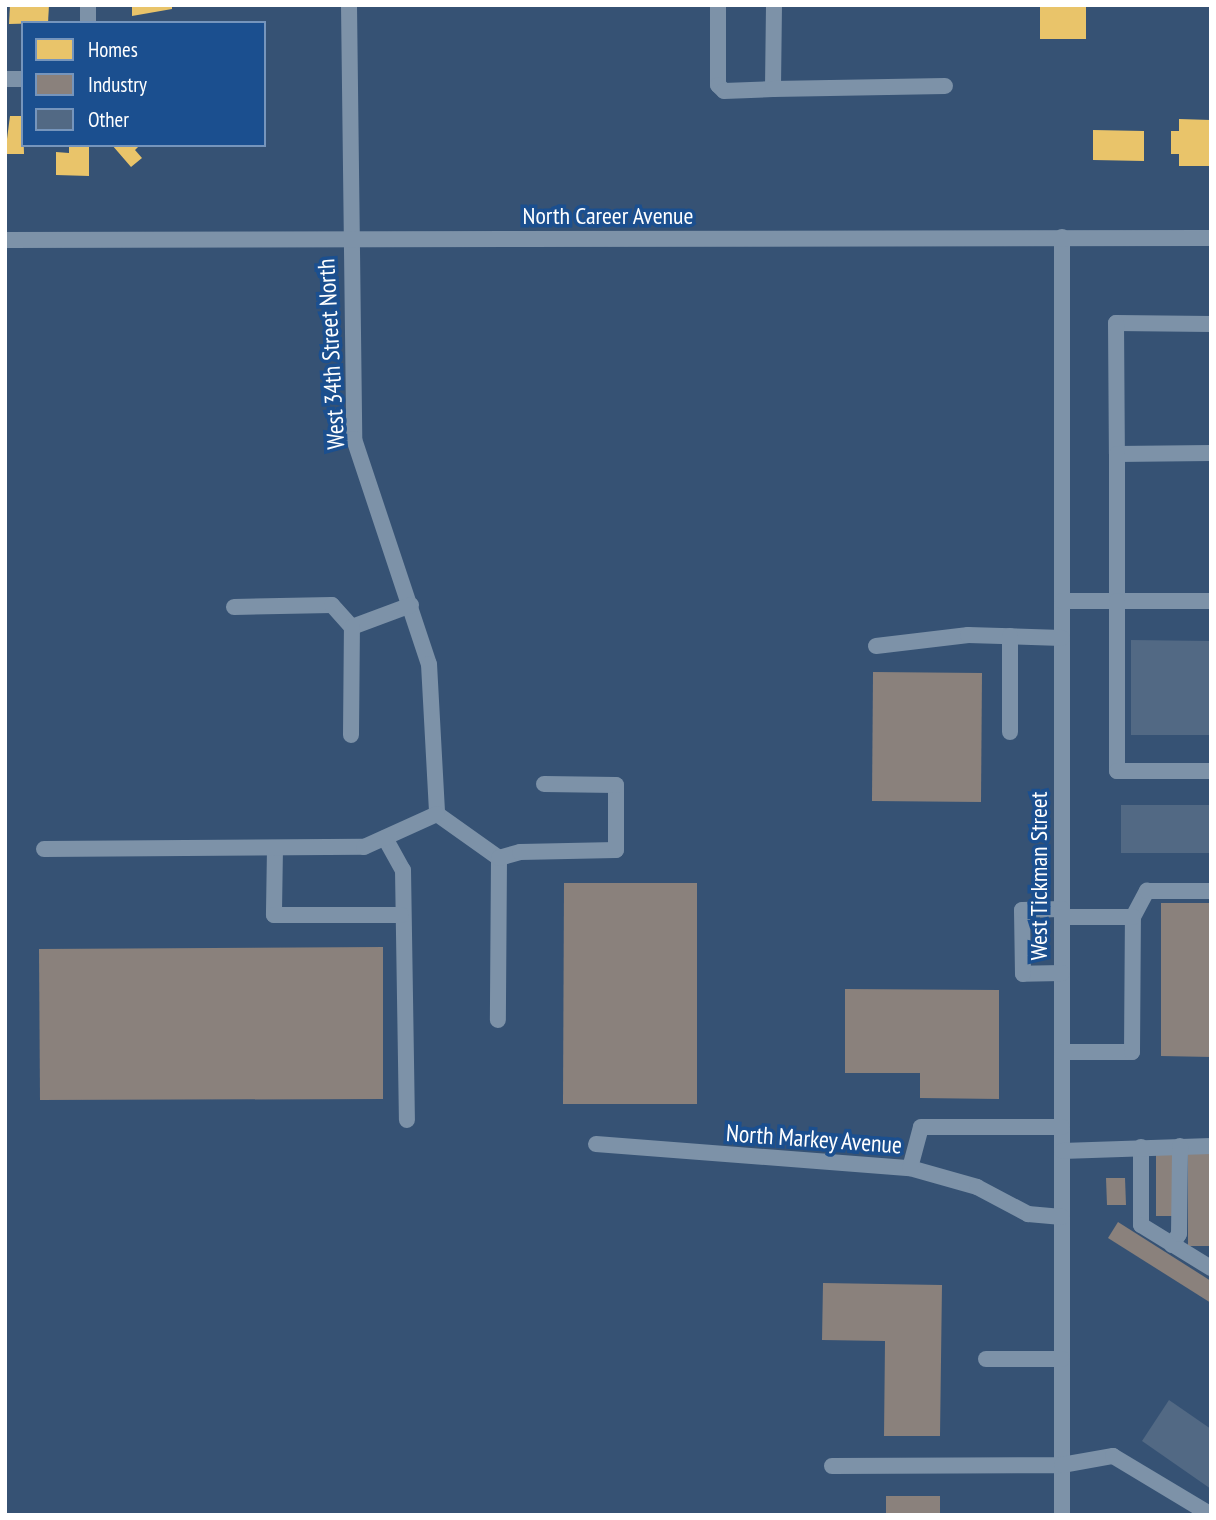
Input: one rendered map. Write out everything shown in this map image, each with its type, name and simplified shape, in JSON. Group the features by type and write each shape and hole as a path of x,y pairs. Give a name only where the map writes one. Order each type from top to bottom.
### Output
{"street":[{"name":"West 34th Street North","path":"349,5 349,239 354,439 369,498 411,605 433,695 437,814"},
{"path":"718,5 718,85 724,91 945,86"},
{"path":"773,89 774,5"},
{"name":"West Tickman Street","path":"1062,237 1062,1515"},
{"name":"North Career Avenue","path":"5,240 1211,238"},
{"path":"1211,324 1116,323 1117,771 1211,771"},
{"path":"1117,454 1211,453"},
{"path":"1062,601 1211,601"},
{"path":"234,607 332,605 352,627 351,734"},
{"path":"352,627 411,605"},
{"path":"876,646 1010,636 1062,638"},
{"path":"1010,636 1010,733"},
{"path":"499,858 520,852 616,850 616,785 544,784"},
{"path":"44,849 364,847 437,814 499,858"},
{"path":"385,838 402,870 407,1120"},
{"path":"275,848 274,915 401,915"},
{"path":"498,1020 499,858"},
{"path":"1062,1052 1132,1052 1133,917 1147,891 1211,891"},
{"path":"1062,973 1023,974 1022,910 1133,917"},
{"path":"910,1168 920,1127 1062,1127"},
{"name":"North Markey Avenue","path":"596,1144 910,1168 977,1186 1028,1213 1062,1217"},
{"path":"1172,1245 1179,1234 1180,1146"},
{"path":"1062,1151 1211,1146"},
{"path":"1140,1147 1140,1226 1211,1268"},
{"path":"986,1359 1062,1359"},
{"path":"832,1466 1062,1465 1113,1456 1211,1515"}],"building: Homes":[{"path":"10,5 49,5 48,21 9,24"},
{"path":"132,5 172,5 172,9 132,16"},
{"path":"1040,5 1086,5 1086,39 1040,39"},
{"path":"10,116 21,116 21,147 24,147 24,154 5,154"},
{"path":"1179,119 1211,120 1211,166 1179,166 1179,154 1171,154 1171,131 1179,131"},
{"path":"1093,130 1144,131 1144,161 1093,160"},
{"path":"69,147 89,147 89,176 56,175 56,152 69,153"},
{"path":"114,147 138,147 135,150 142,158 131,167"}],"building: Industry":[{"path":"873,672 982,673 981,802 872,801"},
{"path":"564,883 697,883 697,1104 563,1104"},
{"path":"1161,903 1211,903 1211,1057 1161,1056"},
{"path":"383,947 383,1099 40,1100 39,949"},
{"path":"845,989 999,990 999,1099 920,1098 920,1073 845,1073"},
{"path":"1188,1154 1211,1154 1211,1246 1188,1246"},
{"path":"1156,1155 1172,1155 1172,1216 1156,1216"},
{"path":"1106,1178 1125,1178 1126,1205 1107,1205"},
{"path":"1118,1222 1211,1281 1211,1303 1108,1238"},
{"path":"823,1283 942,1285 940,1436 884,1436 885,1341 822,1340"},
{"path":"886,1496 940,1496 940,1515 886,1515"}],"building: Other":[{"path":"1131,640 1211,641 1211,735 1131,735"},
{"path":"1121,805 1211,805 1211,853 1121,853"},
{"path":"1169,1400 1211,1429 1211,1489 1142,1441"}]}
